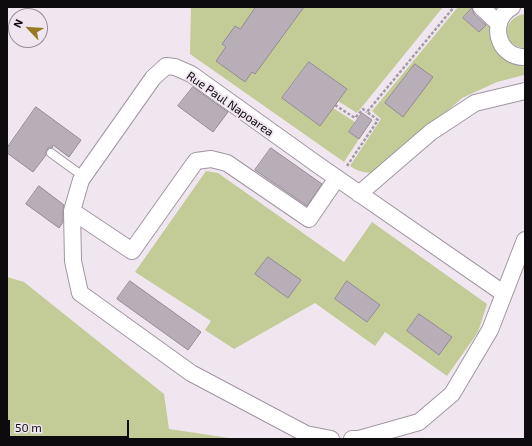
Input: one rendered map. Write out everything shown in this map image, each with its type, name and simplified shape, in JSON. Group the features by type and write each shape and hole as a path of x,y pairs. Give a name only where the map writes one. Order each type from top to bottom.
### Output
{"street":[{"path":"481,7 498,23"},
{"path":"512,7 502,15 498,23 497,32 499,41 504,49 512,54 525,57"},
{"name":"Rue Paul Napoarea","path":"332,439 306,434 191,373 80,293 72,262 72,211 82,180 153,78 166,66 175,67 191,74 359,194 503,294"},
{"path":"359,194 431,132 474,103 525,91"},
{"path":"72,211 132,251 196,161 211,158 227,163 309,219 337,178"},
{"path":"352,439 359,439 419,422 452,394 490,330 525,240"}],"lane":[{"path":"51,152 84,177"}],"path":[{"path":"367,112 454,7"},
{"path":"335,105 355,118 363,108 378,120 337,178"}],"green space":[{"path":"191,7 443,7 357,113 338,101 347,89 309,62 282,98 320,126 333,108 355,122 349,132 359,139 344,162 190,54"},
{"path":"458,7 472,8 463,18 479,32 488,23 492,27 500,53 511,63 525,67 524,75 497,82 462,98 378,172 366,173 353,168 350,166 381,119 372,111"},
{"path":"525,14 525,48 512,43 508,38 507,32 508,26 512,20 517,16"},
{"path":"206,171 218,173 344,262 372,222 487,304 478,332 447,376 385,332 375,346 315,303 234,349 205,330 211,321 135,272"},
{"path":"7,277 24,282 164,394 169,429 236,439 7,439"}],"building":[{"path":"256,7 304,7 255,74 252,72 245,82 216,61 226,47 222,44 235,26 240,29"},
{"path":"472,8 474,14 486,25 479,32 463,18"},
{"path":"309,62 347,89 320,126 282,98"},
{"path":"415,64 433,77 403,117 385,103"},
{"path":"193,87 228,112 213,132 178,106"},
{"path":"36,107 81,140 69,157 53,145 52,148 48,148 46,155 33,172 7,153 7,148"},
{"path":"362,113 372,120 359,139 349,132"},
{"path":"271,148 322,184 307,206 255,170"},
{"path":"39,186 64,205 63,222 59,228 26,204"},
{"path":"268,257 301,280 288,298 255,274"},
{"path":"130,281 201,332 188,350 117,299"},
{"path":"347,281 380,305 367,322 335,299"},
{"path":"419,314 452,337 439,355 407,331"}]}
